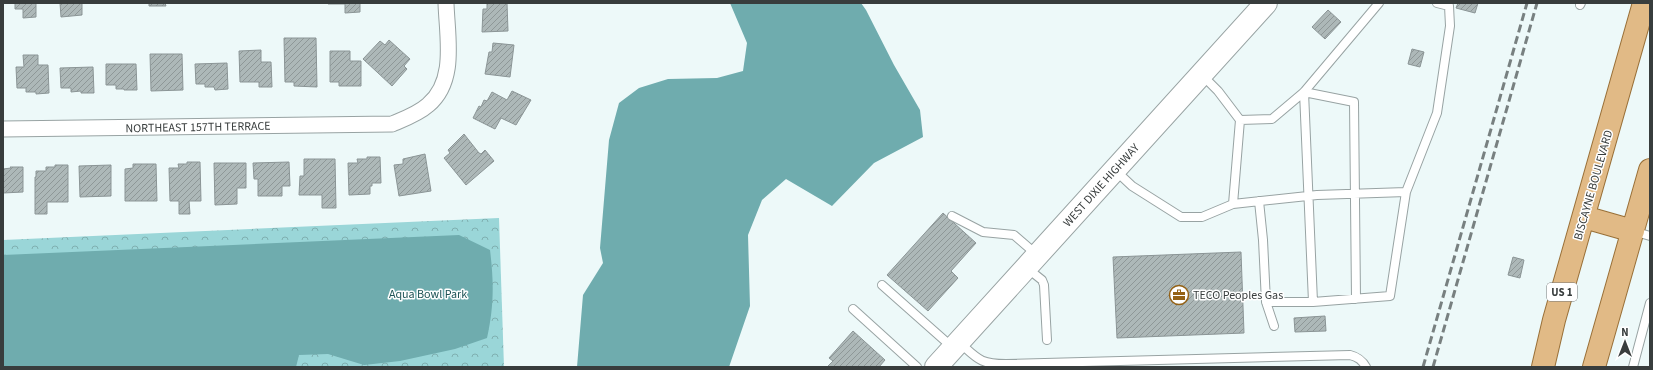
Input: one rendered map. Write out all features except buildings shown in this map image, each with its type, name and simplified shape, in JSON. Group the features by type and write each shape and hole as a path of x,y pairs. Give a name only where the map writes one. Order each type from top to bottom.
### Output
{"main road":[{"name":"WEST DIXIE HIGHWAY","path":"936,367 1266,3"},
{"name":"BISCAYNE BOULEVARD","path":"1543,367 1554,320 1644,3"},
{"path":"1594,367 1642,233 1650,170"},
{"path":"1584,217 1642,233"}],"street":[{"name":"NORTHEAST 157TH TERRACE","path":"3,129 392,124 428,105 443,85 448,62 446,3"}],"lane":[{"path":"1240,120 1272,119 1304,92 1379,3"},
{"path":"1266,302 1313,302 1390,296 1406,192 1437,113 1450,26 1449,6 1437,3"},
{"path":"1201,74 1218,91 1240,120 1233,204"},
{"path":"1304,92 1354,102 1356,299"},
{"path":"1304,92 1313,302"},
{"path":"1115,170 1132,186 1181,217 1202,217 1233,204 1317,195 1406,192"},
{"path":"1259,202 1266,302 1274,326"},
{"path":"952,216 983,232 1014,235 1032,261 1044,284 1047,340"},
{"path":"882,285 956,345 983,362 990,364 1006,366 1350,355 1358,357 1366,367"},
{"path":"1633,367 1650,303"},
{"path":"853,309 917,367"},
{"path":"1262,358 1263,367"}],"green space":[{"name":"Aqua Bowl Park","path":"499,218 504,367 3,367 3,240"}],"shaded area":[{"path":"730,3 861,3 920,110 923,137 874,163 832,206 786,179 762,200 748,235 750,306 729,367 577,367 583,295 603,263 600,248 609,140 619,103 639,88 668,79 717,78 743,71 747,43"},
{"name":"Aqua Bowl Park","path":"459,235 490,250 493,294 487,338 455,349 400,361 364,365 328,354 299,355 296,367 3,367 3,255"}],"railway":[{"path":"1423,367 1527,3"},
{"path":"1433,367 1537,3"}],"place":[{"name":"TECO Peoples Gas","path":"1179,295"}]}
